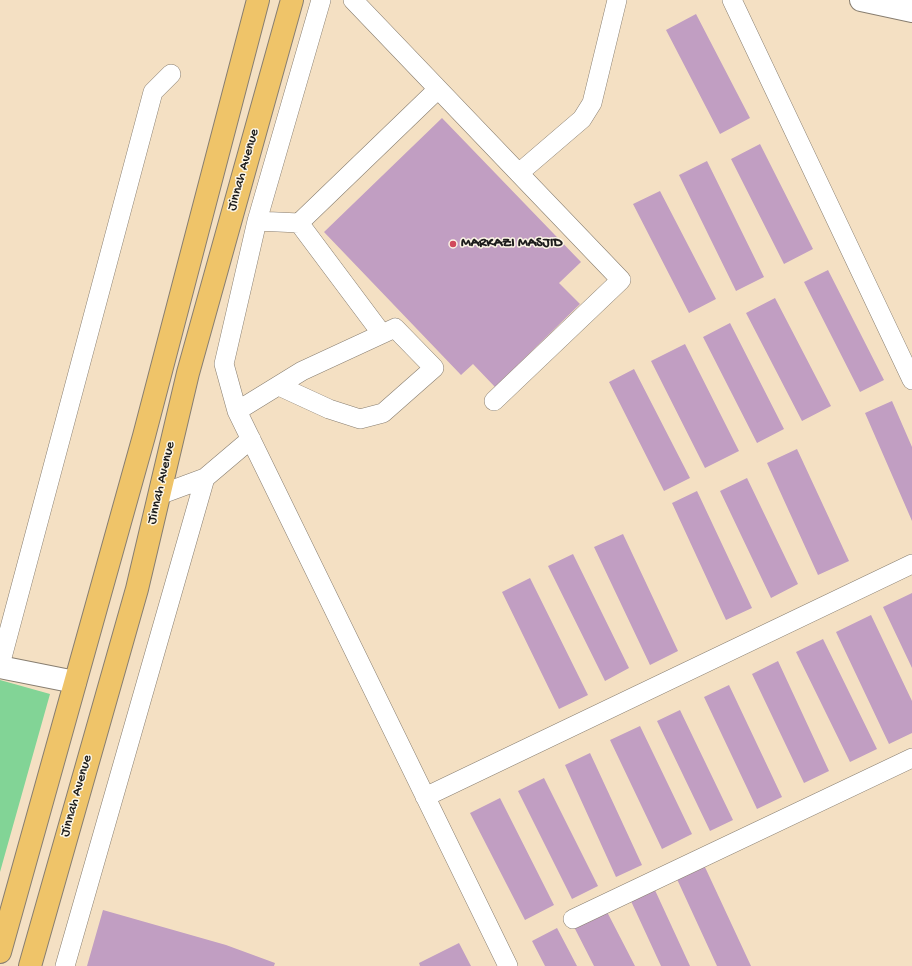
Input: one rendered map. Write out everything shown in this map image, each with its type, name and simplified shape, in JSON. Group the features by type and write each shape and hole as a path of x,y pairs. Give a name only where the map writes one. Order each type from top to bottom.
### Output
{"main road":[{"name":"Jinnah Avenue","path":"0,952 144,436 258,0"},
{"name":"Jinnah Avenue","path":"30,966 137,589 188,372 292,0"}],"street":[{"path":"321,0 258,221 224,364 237,411 508,966"},
{"path":"353,0 622,280 494,401"},
{"path":"519,173 582,119 592,103 617,0"},
{"path":"732,0 912,380"},
{"path":"875,2 912,11"},
{"path":"75,682 0,666 154,92 171,74"},
{"path":"258,221 299,223 438,89"},
{"path":"299,223 382,334"},
{"path":"237,411 302,371 395,328 434,368 383,413 360,419 330,409 279,386"},
{"path":"159,495 205,478 251,439"},
{"path":"65,966 205,478"},
{"path":"425,797 912,564"},
{"path":"573,919 912,758"}],"green space":[{"path":"0,680 50,694 0,872"}],"building":[{"path":"696,14 750,118 720,134 666,30"},
{"name":"MARKAZI MASJID","path":"442,118 581,262 559,283 580,304 495,387 473,364 461,375 324,232"},
{"path":"760,144 813,249 784,264 731,159"},
{"path":"707,161 764,277 736,291 679,175"},
{"path":"660,191 716,299 689,313 633,204"},
{"path":"828,270 884,380 860,392 804,282"},
{"path":"775,298 831,406 802,421 746,313"},
{"path":"730,323 784,429 757,443 703,337"},
{"path":"685,344 739,451 705,468 651,361"},
{"path":"634,369 690,478 664,491 609,382"},
{"path":"892,401 912,447 912,521 865,413"},
{"path":"797,449 849,561 818,575 767,463"},
{"path":"747,478 798,584 771,598 720,491"},
{"path":"697,491 752,608 726,620 672,503"},
{"path":"623,534 678,651 650,665 594,547"},
{"path":"573,554 629,668 605,681 548,566"},
{"path":"530,578 588,695 559,709 502,592"},
{"path":"912,593 912,668 883,607"},
{"path":"871,615 912,701 912,733 889,744 836,632"},
{"path":"823,639 877,749 850,762 796,652"},
{"path":"778,661 829,771 804,783 752,674"},
{"path":"729,685 782,797 757,809 704,697"},
{"path":"680,710 733,820 710,831 657,721"},
{"path":"640,726 692,834 662,849 610,740"},
{"path":"590,753 642,865 616,877 565,765"},
{"path":"544,778 598,886 572,899 518,791"},
{"path":"500,798 554,905 525,920 470,813"},
{"path":"704,865 751,966 717,966 676,877"},
{"path":"654,888 690,966 661,966 630,899"},
{"path":"604,906 635,966 594,966 572,923"},
{"path":"103,910 226,945 275,963 274,966 87,966"},
{"path":"557,928 577,966 545,966 532,941"},
{"path":"459,943 471,966 420,966 419,963"}],"place":[{"name":"MARKAZI MASJID","path":"453,244"}]}
